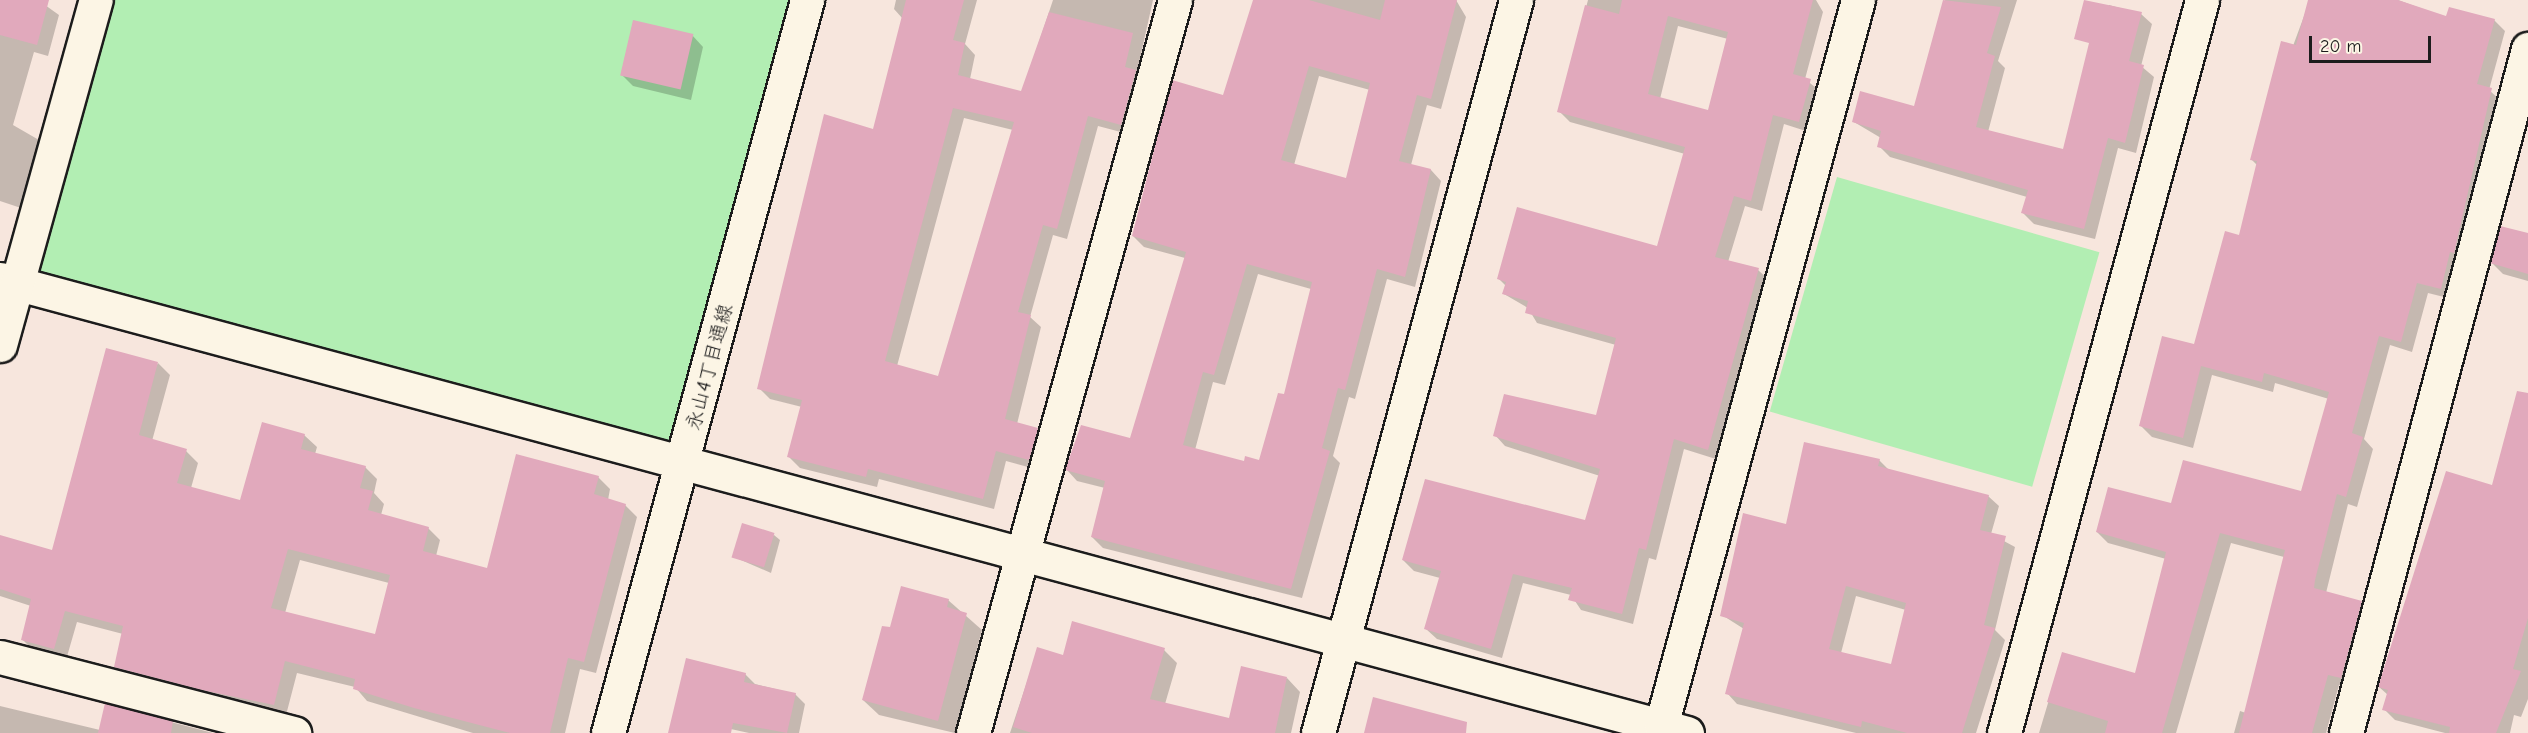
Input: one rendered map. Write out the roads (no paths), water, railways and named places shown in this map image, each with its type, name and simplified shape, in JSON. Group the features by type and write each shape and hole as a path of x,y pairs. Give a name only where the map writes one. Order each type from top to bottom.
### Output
{"street":[{"path":"0,345 8,282 96,0"},
{"name":"永山4丁目通線","path":"608,733 683,464 807,0"},
{"path":"973,733 1175,0"},
{"path":"1318,733 1516,0"},
{"path":"8,282 1674,729 1858,0"},
{"path":"2004,733 2202,0"},
{"path":"2346,733 2528,49"},
{"path":"0,657 294,733"}]}
